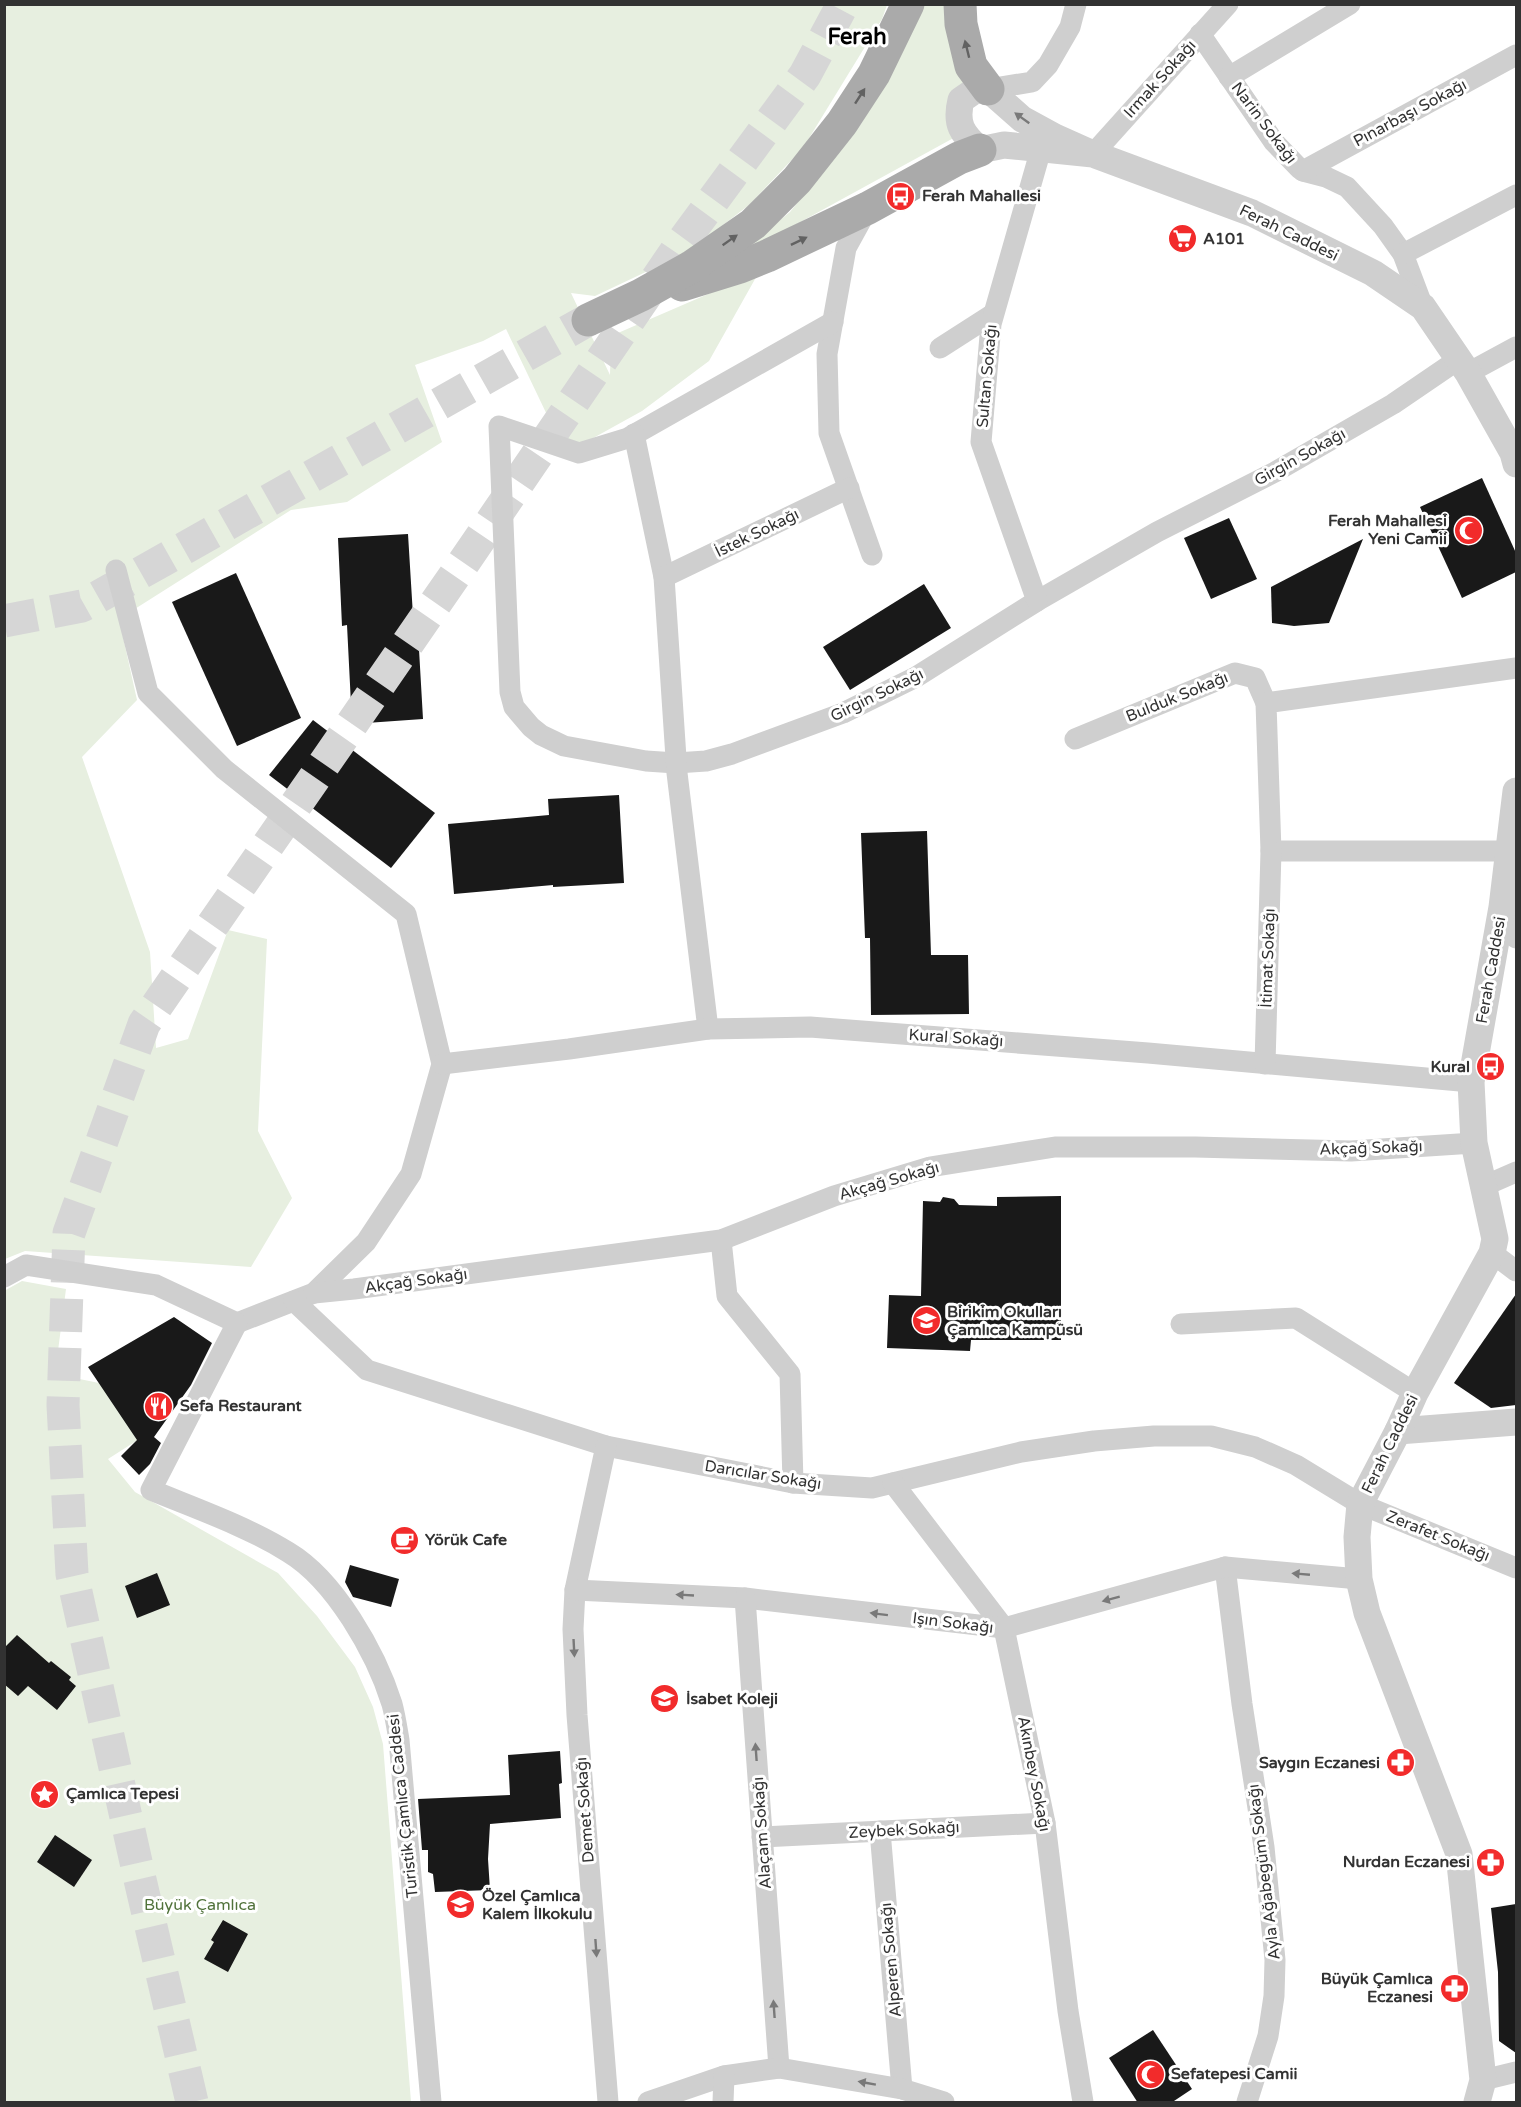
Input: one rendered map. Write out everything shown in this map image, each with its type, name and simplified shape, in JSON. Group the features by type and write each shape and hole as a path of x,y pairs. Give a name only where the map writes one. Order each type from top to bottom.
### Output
{"main road":[{"path":"908,4 874,74 842,123 797,180 753,224 692,267 588,320 749,264 868,208 959,158 980,150"},
{"path":"960,4 961,24 971,66 988,89"}],"street":[{"path":"1076,4 1070,27 1048,65 1032,82 974,91 961,100 958,113 963,134 980,150 1004,145 1093,154"},
{"name":"Irmak Sokağı","path":"1093,154 1228,4"},
{"path":"1230,77 1350,4"},
{"name":"Narin Sokağı","path":"1200,34 1274,142 1303,171 1326,177 1347,187 1383,226 1403,254 1423,307"},
{"name":"Pınarbaşı Sokağı","path":"1303,171 1516,55"},
{"name":"Ferah Caddesi","path":"988,89 1022,119 1055,138 1252,213 1372,273 1423,307 1463,366 1516,464"},
{"name":"Sultan Sokağı","path":"1037,601 981,442 993,314 1041,149"},
{"path":"1403,254 1516,195"},
{"path":"868,208 846,248 827,354 829,433 872,555"},
{"path":"940,348 993,314"},
{"path":"708,1029 676,763 664,577 634,434 833,322"},
{"name":"Girgin Sokağı","path":"634,434 628,438 579,453 499,426 510,692 514,707 531,727 541,735 564,746 646,761 676,763 732,754 843,713 916,677 1037,601 1157,532 1275,472 1463,366 1516,347"},
{"name":"İstek Sokağı","path":"664,577 849,488"},
{"path":"4,1277 27,1265 156,1285 237,1323 314,1293 366,1242 411,1174 442,1064 406,915 224,769 148,693 116,570"},
{"path":"1266,703 1516,668"},
{"name":"Bulduk Sokağı","path":"1075,739 1235,673 1256,678 1266,703"},
{"name":"İtimat Sokağı","path":"1265,1064 1271,851 1266,703"},
{"name":"Ferah Caddesi","path":"1480,2091 1459,1854 1367,1614 1359,1579 1357,1537 1360,1504 1415,1393 1492,1253 1495,1239 1474,1143 1471,1082 1502,907 1516,791"},
{"path":"1271,851 1508,851"},
{"path":"1502,907 1516,938"},
{"name":"Kural Sokağı","path":"442,1064 580,1048 708,1029 810,1027 1148,1053 1471,1082"},
{"name":"Akçağ Sokağı","path":"314,1293 721,1240 834,1196 930,1167 1055,1147 1195,1147 1351,1151 1474,1143"},
{"path":"1484,1186 1516,1172"},
{"path":"721,1240 727,1296 790,1374 793,1483"},
{"path":"1492,1253 1516,1271"},
{"name":"Darıcılar Sokağı","path":"294,1301 367,1370 606,1446 793,1483 872,1488 1021,1452 1094,1441 1154,1436 1211,1436 1255,1447 1296,1465 1360,1504"},
{"path":"1181,1324 1296,1318 1415,1393"},
{"name":"Turistik Çamlıca Caddesi","path":"237,1323 151,1490 247,1530 290,1553 318,1578 345,1609 366,1643 379,1671 392,1704 399,1740 431,2103"},
{"path":"1398,1431 1516,1422"},
{"name":"Demet Sokağı","path":"606,1446 575,1590 573,1629 577,1714 608,2103"},
{"name":"Akınbey Sokağı","path":"892,1483 1004,1628 1045,1823 1068,2011 1083,2103"},
{"name":"Zerafet Sokağı","path":"1360,1504 1516,1568"},
{"name":"Işın Sokağı","path":"575,1590 745,1598 1004,1628 1225,1567 1359,1579"},
{"name":"Ayla Ağabegüm Sokağı","path":"1225,1567 1242,1704 1264,1847 1275,1960 1274,1996 1268,2036 1246,2103"},
{"name":"Alaçam Sokağı","path":"745,1598 779,2068"},
{"name":"Zeybek Sokağı","path":"762,1837 1045,1823"},
{"name":"Alperen Sokağı","path":"880,1831 902,2089"},
{"path":"648,2103 724,2076 779,2068 902,2089 944,2103"},
{"path":"1480,2091 1516,2072"},
{"path":"723,2103 724,2076"}],"green space":[{"path":"5,5 887,5 882,19 803,148 749,205 688,252 595,296 571,293 610,375 611,336 759,272 709,361 642,411 577,447 560,442 506,329 483,341 415,365 442,442 347,502 291,510 119,619 137,700 82,757 150,952 156,1048 188,1039 228,930 267,939 258,1131 292,1198 251,1267 25,1251 5,1259"},
{"path":"924,5 956,5 970,129 731,260 790,212 861,124"},
{"name":"Büyük Çamlıca","path":"22,1281 66,1289 55,1374 99,1383 144,1436 108,1459 135,1492 278,1573 317,1616 355,1667 373,1707 383,1744 411,2102 5,2102 4,1291"}],"building":[{"name":"Ferah Mahallesi Yeni Camii","path":"1482,478 1516,553 1516,572 1462,598 1420,507"},
{"path":"1229,518 1257,579 1211,599 1184,538"},
{"path":"408,534 414,632 418,632 423,719 352,724 347,625 342,626 338,538"},
{"path":"1363,539 1329,623 1294,626 1272,623 1271,587"},
{"path":"236,573 301,718 237,746 172,602"},
{"path":"924,584 951,628 850,690 823,647"},
{"path":"313,720 435,813 391,868 269,775"},
{"path":"619,795 624,883 553,887 553,885 454,894 448,824 549,815 548,799"},
{"path":"927,831 931,955 968,955 969,1014 871,1015 870,938 865,938 861,833"},
{"path":"1061,1196 1061,1340 971,1340 970,1351 887,1348 889,1295 921,1296 923,1201 940,1202 943,1197 954,1199 959,1205 997,1206 997,1197"},
{"path":"1516,1294 1516,1405 1491,1408 1454,1383"},
{"path":"174,1317 212,1343 191,1385 154,1437 161,1443 150,1464 139,1475 121,1456 137,1440 88,1367"},
{"path":"350,1565 399,1579 391,1607 353,1597 345,1582"},
{"path":"157,1573 170,1605 137,1618 125,1586"},
{"path":"17,1635 49,1663 51,1661 71,1677 69,1680 76,1686 57,1710 28,1686 18,1696 4,1684 4,1648"},
{"path":"560,1751 561,1818 490,1824 488,1859 490,1890 435,1892 433,1874 428,1872 428,1850 422,1850 418,1799 510,1795 508,1755"},
{"path":"55,1835 92,1860 74,1887 37,1862"},
{"path":"1516,1904 1516,2053 1499,2041 1498,1972 1491,1908"},
{"path":"223,1920 248,1934 228,1972 204,1959 214,1942 211,1940"},
{"name":"Sefatepesi Camii","path":"1153,2030 1192,2089 1171,2103 1138,2103 1109,2058"}],"tunnel":[{"path":"192,2102 72,1574 63,1405 69,1233 144,1024 678,248 805,75 843,4"},
{"path":"4,621 82,606 588,320"}],"place":[{"name":"Ferah Mahallesi","path":"901,196"},
{"name":"A101","path":"1182,239"},
{"name":"Ferah Mahallesi Yeni Camii","path":"1468,530"},
{"name":"Kural","path":"1491,1067"},
{"name":"Birikim Okulları Çamlıca Kampüsü","path":"926,1321"},
{"name":"Sefa Restaurant","path":"159,1406"},
{"name":"Yörük Cafe","path":"404,1540"},
{"name":"İsabet Koleji","path":"665,1699"},
{"name":"Saygın Eczanesi","path":"1401,1763"},
{"name":"Çamlıca Tepesi","path":"45,1794"},
{"name":"Nurdan Eczanesi","path":"1491,1862"},
{"name":"Özel Çamlıca Kalem İlkokulu","path":"461,1905"},
{"name":"Büyük Çamlıca Eczanesi","path":"1454,1988"},
{"name":"Sefatepesi Camii","path":"1150,2074"}],"district":[{"name":"Ferah","path":"857,37"}]}
